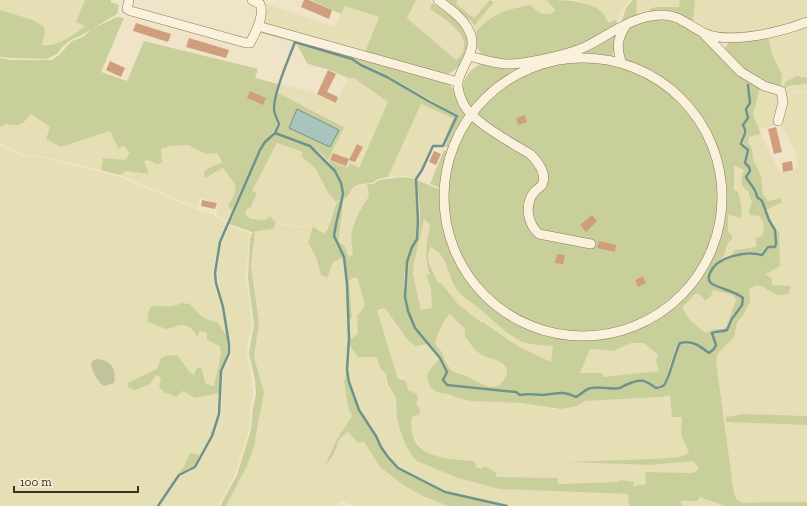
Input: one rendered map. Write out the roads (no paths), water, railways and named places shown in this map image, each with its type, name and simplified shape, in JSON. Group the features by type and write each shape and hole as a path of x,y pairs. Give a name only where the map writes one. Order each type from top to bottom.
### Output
{"street":[{"path":"129,0 127,8 131,11 246,43 250,43 258,26 262,8 260,4 252,0"},
{"path":"438,0 459,17 468,28 472,43 469,56 458,82 460,96 465,106 472,115 530,154 541,168 544,176 542,185 534,192 528,204 528,213 534,230 539,234 591,244"},
{"path":"469,56 506,64 520,63 556,56 577,51 640,19 662,14 673,16 683,20 703,33 741,72 764,86 781,91 783,102 778,121"},
{"path":"703,33 726,38 740,38 783,30 807,22"},
{"path":"621,61 618,54 618,42 619,36 626,25"},
{"path":"258,26 458,82"},
{"path":"600,57 621,61 639,68 662,86 698,124 711,146 722,179 721,226 719,238 711,260 697,279 657,315 646,322 621,329 565,332 533,329 511,318 470,282 456,259 446,210 444,186 445,175 456,145 472,115 493,86 518,74 567,61 600,57"}],"water":[{"path":"297,109 339,130 330,147 289,128"}],"waterway":[{"path":"275,133 279,124 274,111 275,98 295,42 352,59 457,116 443,146 433,146 422,170 416,179 418,221 417,239 412,247 407,262 405,297 408,311 415,328 440,358 447,372 443,380 447,385 516,392 520,395 562,393 576,397 587,389 598,387 613,389 620,388 633,382 640,381 649,383 656,388 663,386 680,343 692,343 709,353 716,345 712,333 727,330 732,319 742,305 743,298 735,293 712,284 710,282 709,275 714,267 725,259 740,254 762,255 768,247 775,247 775,230 769,220 762,201 757,197 754,189 746,177 750,171 749,167 745,163 748,150 741,144 745,133 743,125 748,118 746,109 750,103 748,85"},
{"path":"158,506 179,475 195,467 212,436 219,414 221,371 229,353 223,307 216,283 215,273 220,242 260,150 265,142 275,133 310,146 335,171 341,183 343,193 334,236 344,257 347,284 349,338 347,370 349,382 359,410 376,436 381,447 398,468 445,492 507,506"}]}
